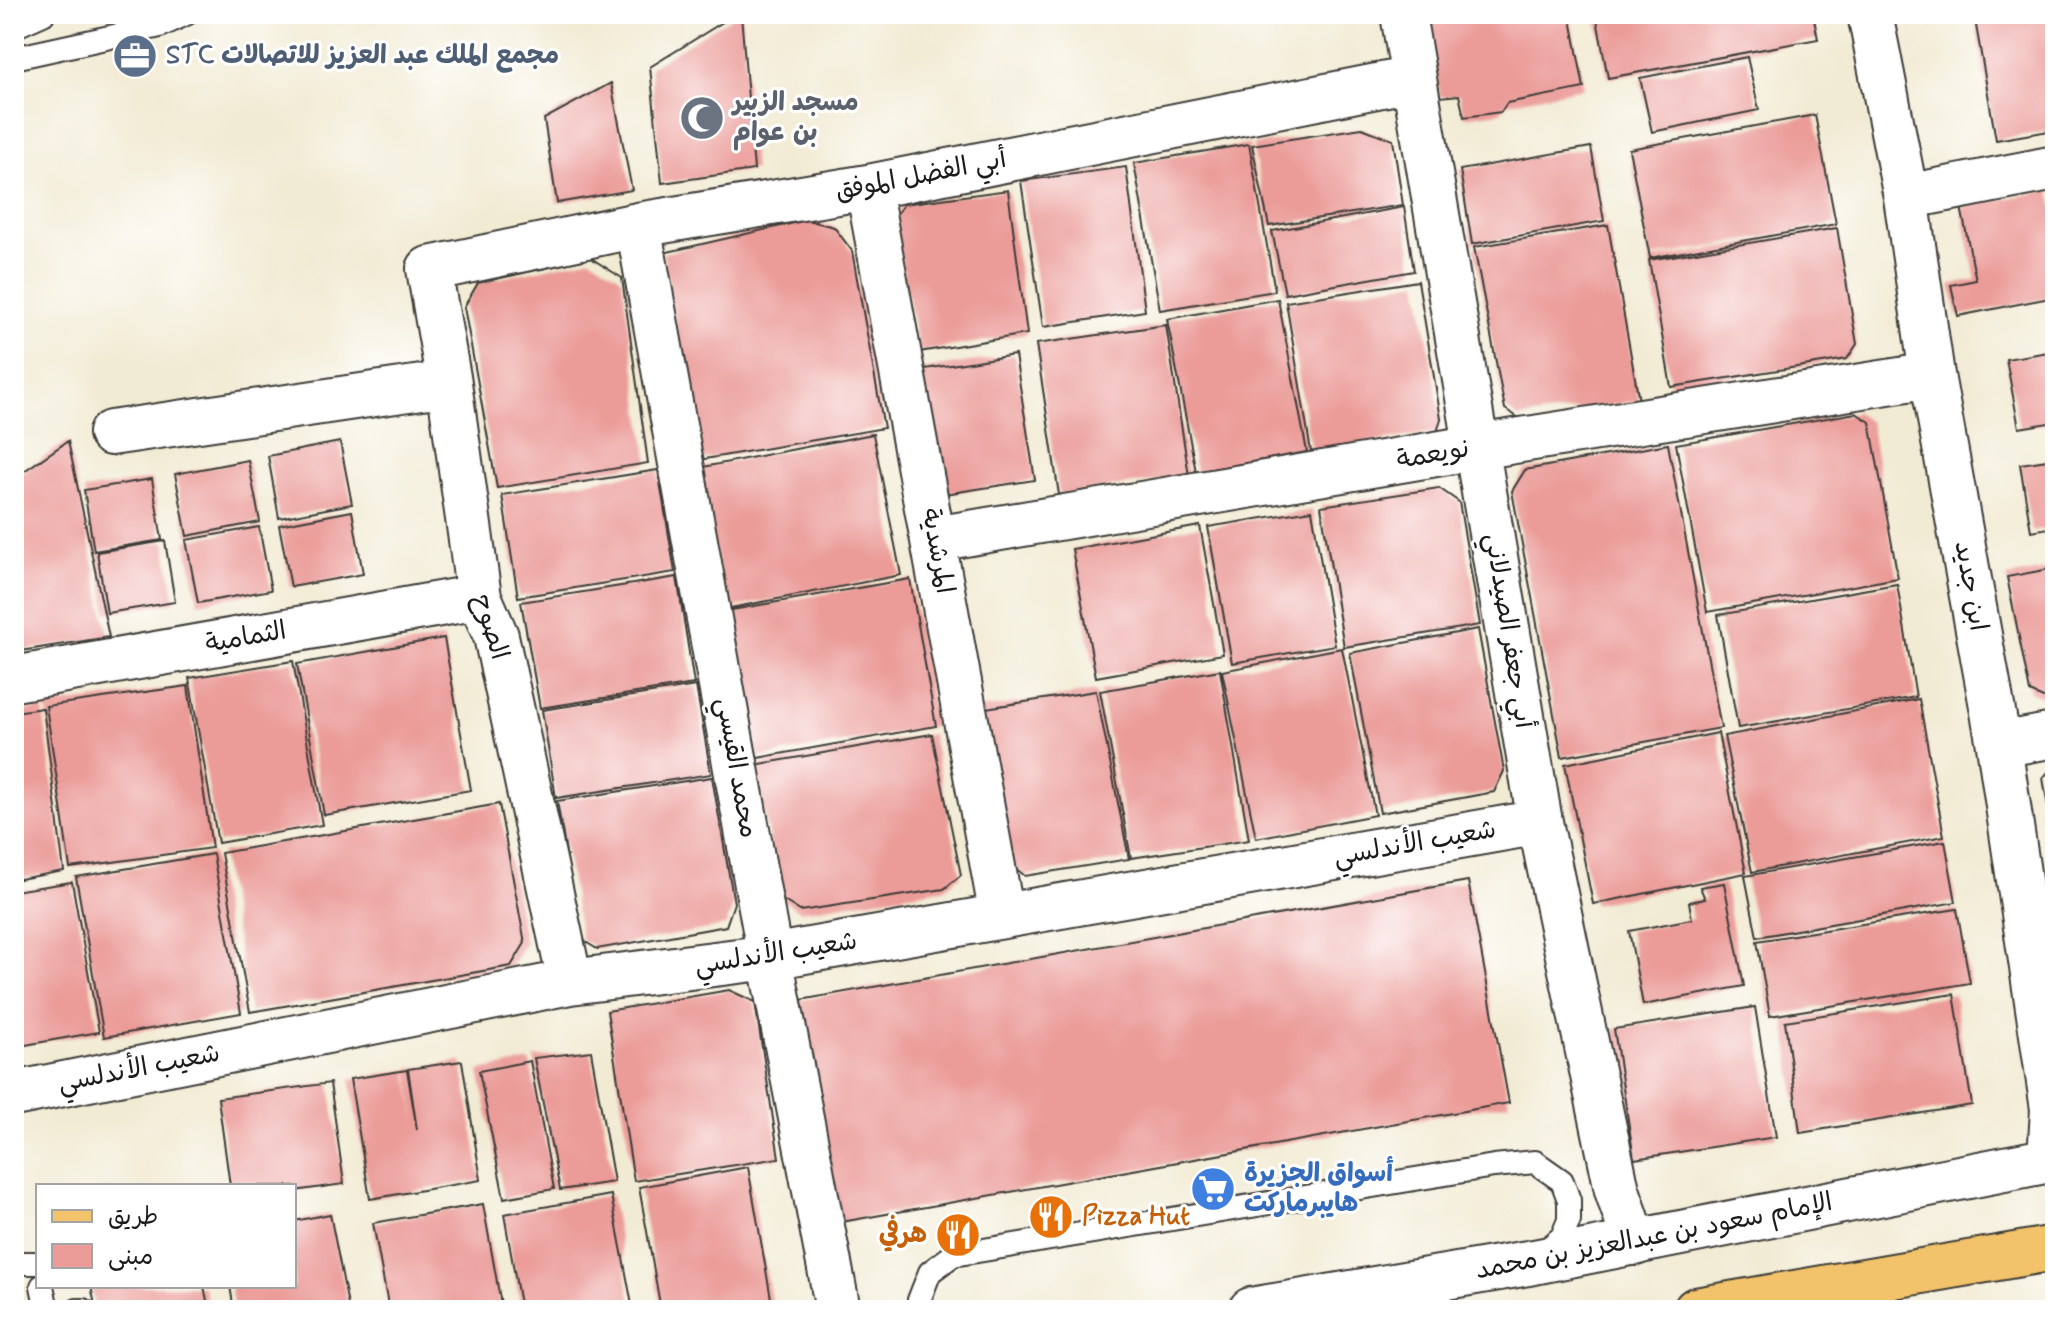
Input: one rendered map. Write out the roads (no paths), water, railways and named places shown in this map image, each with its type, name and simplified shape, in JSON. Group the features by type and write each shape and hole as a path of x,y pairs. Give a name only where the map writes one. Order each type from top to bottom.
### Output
{"main road":[{"path":"1696,1310 2055,1248"}],"street":[{"name":"أبي جعفر الصيدلاني","path":"1403,14 1540,822 1617,1190 1635,1243"},
{"name":"ابن جديد","path":"1870,14 1906,197 1932,375 1999,745 2053,1109 2053,1159"},
{"name":"أبي الفضل الموفق","path":"429,269 638,225 868,187 1412,79"},
{"path":"1906,197 2055,168"},
{"name":"المرشدية","path":"868,187 1002,916"},
{"name":"محمد القيسي","path":"638,225 770,957 838,1310"},
{"name":"الصوح","path":"429,269 449,383 479,597 496,636 570,982"},
{"name":"نويعمة","path":"935,539 1477,447 1932,375"},
{"path":"111,433 449,383"},
{"name":"الثمامية","path":"14,679 479,597"},
{"path":"1999,745 2055,735"},
{"name":"شعيب الأندلسي","path":"14,1094 570,982 770,957 1540,822"},
{"name":"الإمام سعود بن عبدالعزيز بن محمد","path":"1251,1310 1635,1243 2053,1159"}],"lane":[{"path":"14,27 43,14"},
{"path":"14,58 160,26 186,14"},
{"path":"924,1310 919,1300 930,1272 953,1255 1494,1166 1535,1162 1562,1181 1569,1200 1569,1220 1562,1237 1534,1262"},
{"path":"14,1263 36,1263"},
{"path":"42,1288 47,1310"},
{"path":"77,1310 83,1310"}],"place":[{"name":"STC مجمع الملك عبد العزيز للاتصالات","path":"135,56"},
{"name":"مسجد الزبير بن عوام","path":"702,118"},
{"name":"أسواق الجزيرة هايبرماركت","path":"1213,1189"},
{"name":"Pizza Hut","path":"1051,1217"},
{"name":"هرفي","path":"958,1235"}]}
